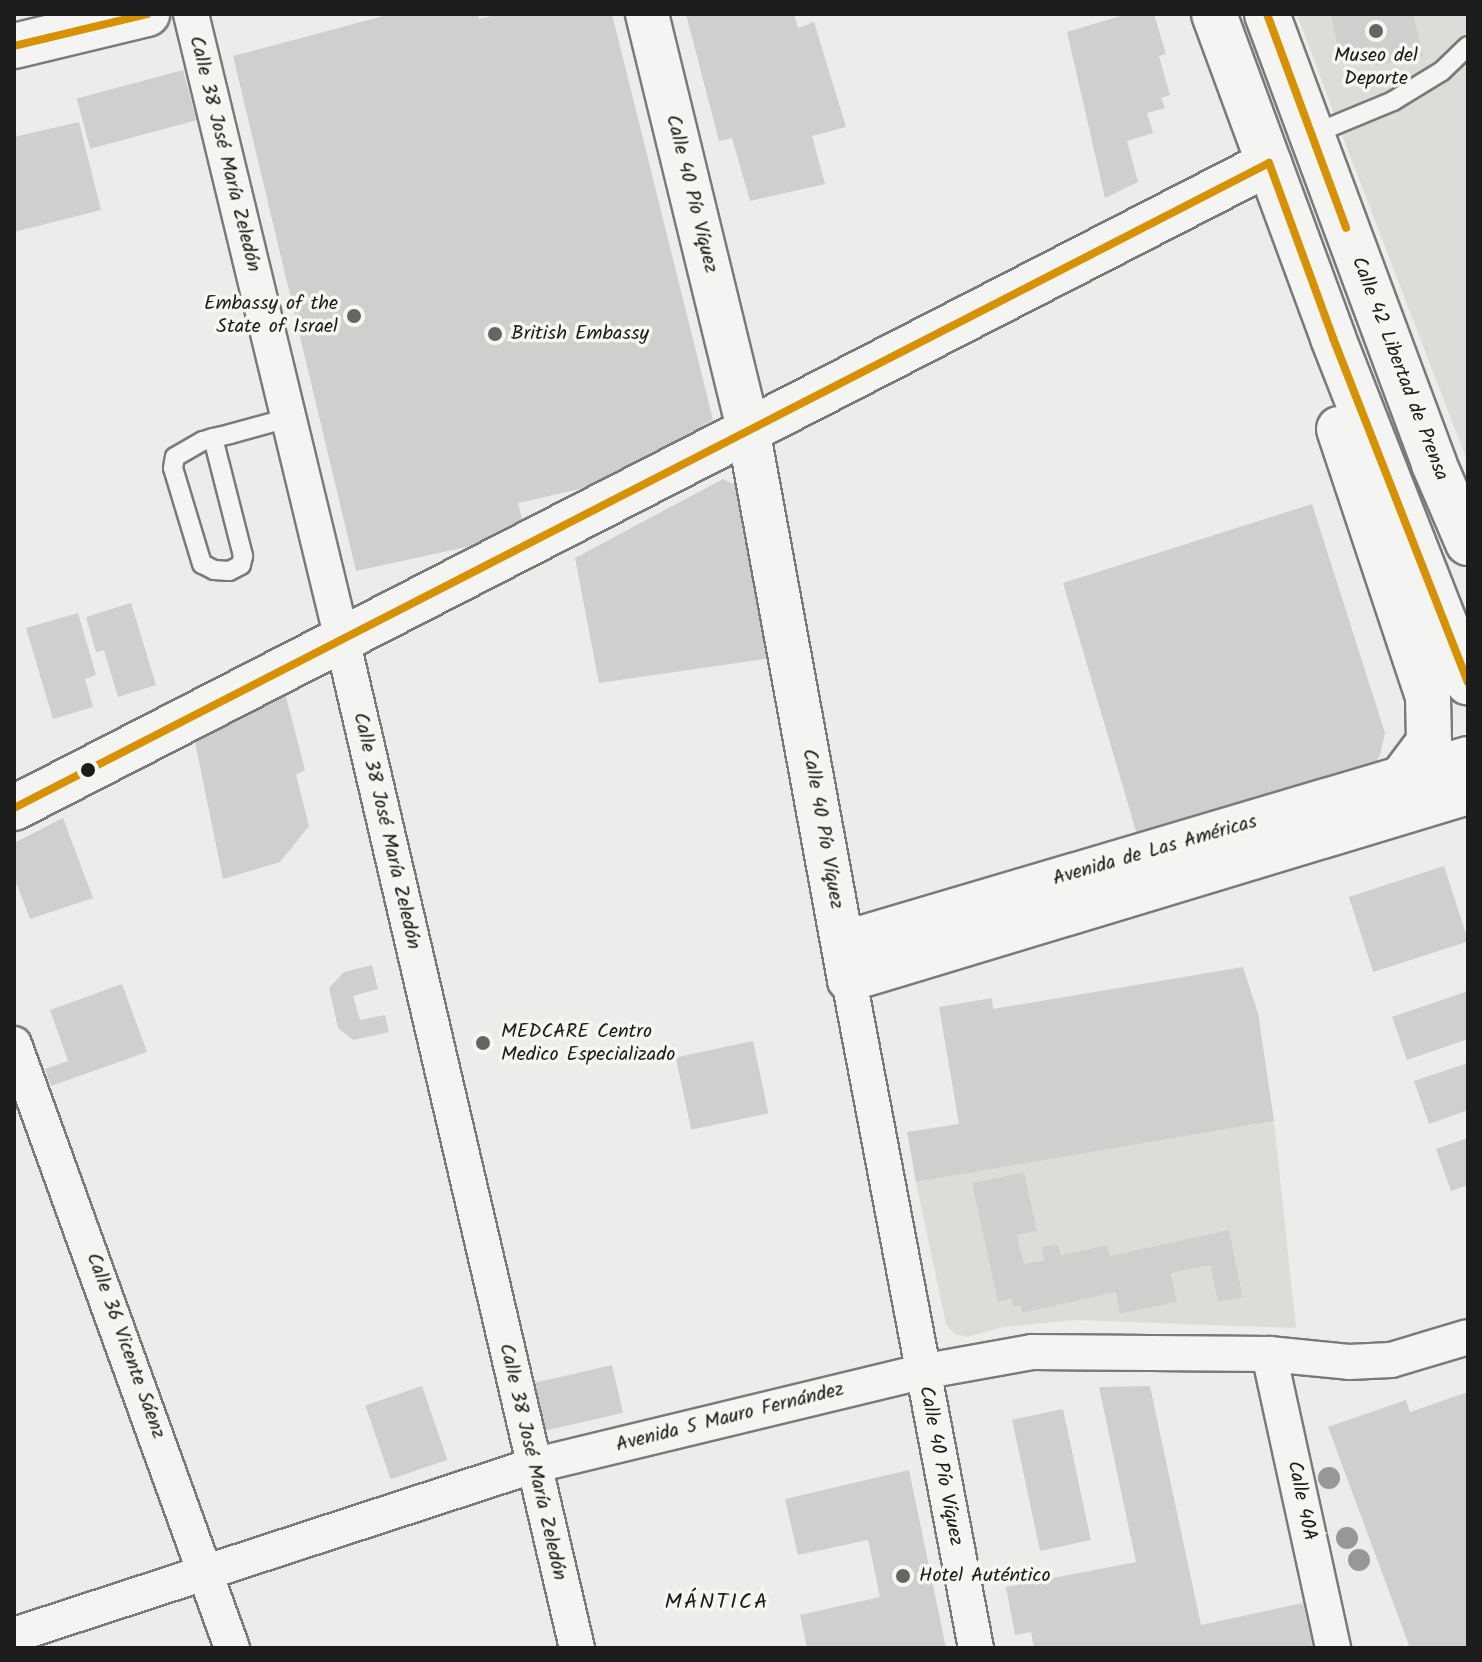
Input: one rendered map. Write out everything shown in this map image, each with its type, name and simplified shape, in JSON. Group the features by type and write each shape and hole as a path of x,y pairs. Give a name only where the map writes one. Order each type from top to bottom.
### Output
{"highway":[{"path":"14,46 147,14"},
{"name":"Calle 42 Libertad de Prensa","path":"1267,14 1434,464 1468,543"},
{"path":"1214,18 1333,338 1468,682"},
{"path":"14,808 1269,163"},
{"path":"1333,338 1324,384 1428,697 1429,742 1402,778"}],"street":[{"name":"Calle 38 José María Zeledón","path":"191,14 342,639 532,1466 577,1648"},
{"name":"Calle 40 Pío Víquez","path":"647,14 748,429 921,1372 976,1648"},
{"name":"Avenida de Las Américas","path":"846,961 1081,863 1468,758"},
{"name":"Avenida de Las Américas","path":"846,961 1468,793"},
{"name":"Calle 36 Vicente Sáenz","path":"14,1044 207,1571 232,1648"},
{"name":"Avenida 5 Mauro Fernández","path":"14,1635 532,1466 921,1372 1032,1352 1269,1354 1349,1362 1391,1360 1468,1337"},
{"name":"Calle 40A","path":"1269,1354 1333,1648"}],"lane":[{"path":"1311,135 1393,101 1442,71 1468,46"},
{"path":"213,438 243,556 241,565 229,571 214,570 202,564 173,468 175,457 185,448 213,438 288,418"}],"shaded area":[{"path":"1297,14 1468,14 1468,463 1334,114"},
{"path":"1274,1121 1296,1328 1076,1320 1003,1327 967,1337 955,1334 946,1324 916,1182","holes":["1023,1172 1037,1231 1017,1235 1024,1264 1044,1260 1041,1247 1058,1244 1061,1255 1107,1245 1110,1256 1229,1231 1243,1296 1218,1302 1210,1265 1171,1273 1177,1302 1121,1314 1116,1292 1022,1313 1020,1305 1013,1307 1011,1299 999,1302 972,1183"]}],"building":[{"path":"391,14 478,14 479,19 500,14 612,14 713,420 597,485 518,503 526,534 356,571 233,56"},
{"path":"686,14 794,14 798,28 814,22 846,127 812,136 825,184 750,201 732,138 719,141"},
{"path":"1127,14 1154,14 1166,54 1159,56 1170,95 1161,98 1165,108 1147,113 1153,133 1127,141 1138,182 1105,198 1067,32"},
{"name":"Museo del Deporte","path":"1413,14 1423,56 1376,66 1371,46 1339,53 1331,15"},
{"path":"183,70 196,120 90,149 77,98"},
{"path":"79,122 101,210 14,232 14,137"},
{"path":"723,479 737,486 771,658 599,683 575,558"},
{"path":"1312,504 1385,733 1380,755 1371,769 1138,838 1063,583"},
{"path":"131,603 156,685 118,697 104,650 96,652 86,617"},
{"path":"78,613 96,675 85,679 93,707 53,719 26,628"},
{"path":"285,693 305,770 296,775 309,826 280,862 223,879 195,742"},
{"path":"63,818 93,898 30,919 14,877 14,843"},
{"path":"1444,866 1468,941 1373,972 1349,897"},
{"path":"372,965 378,989 353,996 360,1020 385,1015 389,1032 353,1040 338,1028 329,988 344,972"},
{"path":"1243,967 1258,1013 1274,1121 916,1182 907,1132 959,1124 939,1007 992,998 993,1009"},
{"path":"122,984 147,1052 51,1086 45,1069 68,1061 50,1010"},
{"path":"1468,991 1468,1039 1407,1060 1392,1017"},
{"path":"753,1041 768,1113 691,1130 676,1057"},
{"path":"1468,1063 1468,1110 1429,1124 1414,1081"},
{"path":"1468,1138 1468,1185 1451,1191 1436,1149"},
{"path":"1024,1172 1037,1231 1017,1235 1024,1264 1044,1260 1041,1247 1058,1244 1061,1255 1107,1245 1110,1256 1229,1230 1243,1297 1218,1302 1210,1265 1171,1273 1177,1302 1120,1314 1116,1292 1022,1313 1020,1305 1013,1307 1011,1299 998,1302 972,1183"},
{"path":"612,1365 623,1413 537,1433 526,1385"},
{"path":"422,1386 447,1460 391,1479 365,1406"},
{"path":"1150,1386 1201,1625 1303,1603 1313,1648 1034,1648 1031,1632 1015,1635 1006,1587 1136,1562 1099,1387"},
{"path":"1468,1392 1468,1648 1410,1648 1328,1427 1406,1400 1410,1412"},
{"path":"1063,1409 1091,1540 1040,1551 1012,1420"},
{"name":"Hotel Auténtico","path":"909,1470 946,1648 807,1648 800,1615 880,1597 868,1540 798,1555 785,1499"}],"transit line":[{"path":"14,46 147,14"},
{"path":"1267,14 1346,228"},
{"path":"14,808 1269,163 1333,338 1468,682"}],"place":[{"name":"Museo del Deporte","path":"1376,31"},
{"name":"Embassy of the State of Israel","path":"354,316"},
{"name":"British Embassy","path":"495,334"},
{"name":"MEDCARE Centro Medico Especializado","path":"483,1043"},
{"name":"Hotel Auténtico","path":"903,1576"}],"district":[{"name":"MÁNTICA","path":"717,1603"}]}
